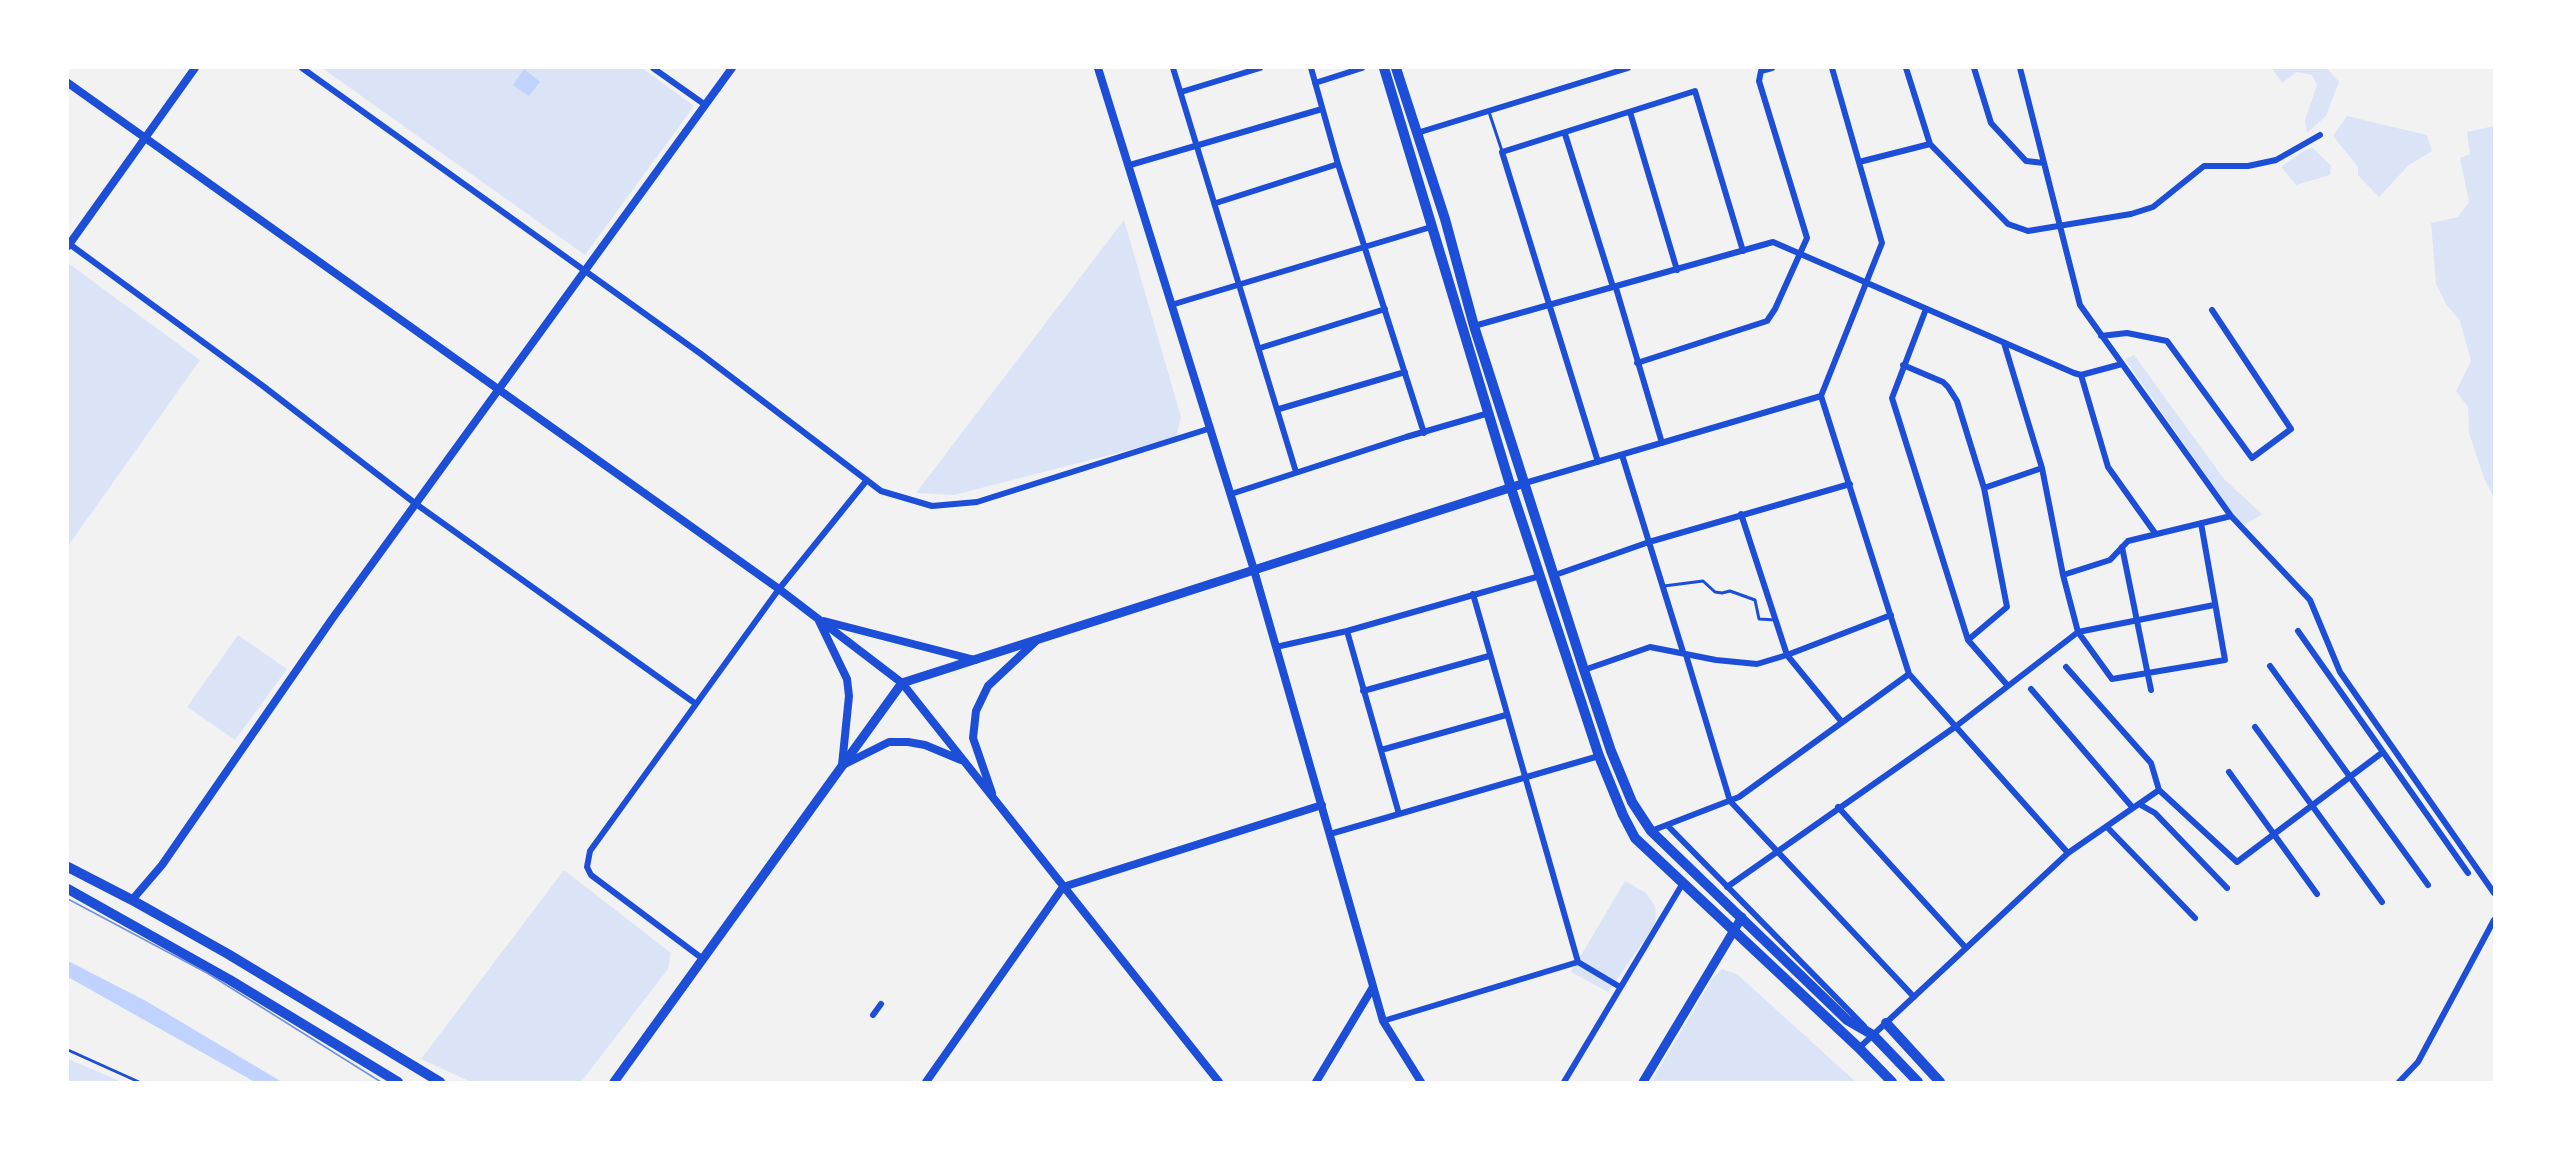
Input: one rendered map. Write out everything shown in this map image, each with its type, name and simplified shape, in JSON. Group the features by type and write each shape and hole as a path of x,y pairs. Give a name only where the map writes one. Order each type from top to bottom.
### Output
{"main road":[{"path":"1384,68 1511,488 1599,756 1635,838 1859,1048 1892,1083"},
{"path":"1396,68 1444,219 1474,326 1584,670 1611,751 1632,802 1651,831 1847,1020 1873,1035 1918,1083"},
{"path":"614,1083 902,683 1525,483"},
{"path":"68,867 132,900 440,1083"},
{"path":"68,889 230,980 398,1083"},
{"path":"1642,1083 1742,917"},
{"path":"1886,1023 1940,1083"}],"street":[{"path":"195,68 68,244 263,386 416,504 696,704"},
{"path":"302,68 710,361 881,491 932,506 977,502 1208,429"},
{"path":"653,68 704,104"},
{"path":"132,900 162,865 329,624 732,68"},
{"path":"1098,68 1130,165 1208,429 1254,570 1383,1022 1421,1083"},
{"path":"1173,68 1279,409 1296,472"},
{"path":"1181,92 1260,68"},
{"path":"1311,68 1338,164 1424,433"},
{"path":"1315,83 1362,68"},
{"path":"1417,133 1628,68"},
{"path":"1637,363 1767,321 1775,309 1807,238 1759,81 1761,71 1772,68"},
{"path":"1832,68 1882,243 1821,396 1909,674 2068,853"},
{"path":"1906,68 1930,144 2008,224 2028,231 2131,214 2153,207 2204,166 2248,166 2276,160 2320,135"},
{"path":"1974,68 1991,123 2026,161 2044,163"},
{"path":"2019,68 2080,305 2231,516 2310,600 2340,672 2494,893"},
{"path":"68,83 779,589 902,683 1219,1083"},
{"path":"1598,462 1502,152 1565,134 1695,91 1743,251"},
{"path":"1130,165 1197,148 1322,110"},
{"path":"1630,112 1677,270"},
{"path":"1565,134 1662,443"},
{"path":"1859,162 1930,144"},
{"path":"1216,203 1338,164"},
{"path":"1171,305 1241,286 1431,227"},
{"path":"1474,326 1773,243 2082,375 2122,364"},
{"path":"1260,348 1385,309"},
{"path":"1926,309 1903,364 1892,398 1968,640 2008,686"},
{"path":"2101,336 2127,333 2167,341 2252,458 2291,429 2211,310"},
{"path":"2004,343 2042,468 2062,575 2078,632 2112,679 2225,660 2201,523"},
{"path":"1903,364 1943,382 1948,387 1957,401 1984,488 2007,607 1968,640"},
{"path":"1279,409 1405,372"},
{"path":"2082,375 2108,466 2155,533"},
{"path":"1525,483 1821,396"},
{"path":"1231,494 1489,413"},
{"path":"1622,454 1730,801 1914,997"},
{"path":"1984,488 2042,468"},
{"path":"703,959 598,882 587,867 590,852 779,589 867,480"},
{"path":"1555,575 1648,542 1850,484"},
{"path":"1741,514 1787,655 1841,722"},
{"path":"2062,575 2110,560 2128,541 2231,516"},
{"path":"2122,547 2151,690"},
{"path":"1276,647 1347,631 1540,576"},
{"path":"1473,594 1578,962 1620,987"},
{"path":"1727,887 1954,727 2078,632 2214,605"},
{"path":"1584,670 1650,647 1757,664 1787,655 1891,615"},
{"path":"819,620 977,660"},
{"path":"819,620 847,680 849,696 842,766"},
{"path":"1347,631 1399,814"},
{"path":"2298,631 2468,873"},
{"path":"994,800 973,738 976,711 988,686 1035,642"},
{"path":"1363,691 1489,656"},
{"path":"2270,666 2428,885"},
{"path":"2066,667 2151,763 2159,790 2237,862 2383,752"},
{"path":"1651,831 1730,801 1909,674"},
{"path":"2031,689 2136,806 2155,813 2227,888"},
{"path":"1381,750 1506,715"},
{"path":"2255,727 2382,902"},
{"path":"842,766 889,742 908,742 926,746 963,760"},
{"path":"1330,834 1599,756"},
{"path":"2229,772 2317,894"},
{"path":"1859,1048 2068,853 2159,790"},
{"path":"927,1083 1063,887 1322,805"},
{"path":"1838,807 1966,948"},
{"path":"1667,825 1873,1035"},
{"path":"2107,827 2195,918"},
{"path":"1564,1083 1684,882"},
{"path":"2399,1083 2418,1062 2494,920"},
{"path":"1383,1022 1578,962"},
{"path":"1316,1083 1372,987"},
{"path":"873,1015 881,1004"}],"lane":[{"path":"1488,110 1502,152"},
{"path":"1662,586 1703,581 1715,592 1722,594 1730,591 1755,600 1759,619 1776,620"},
{"path":"68,1050 139,1083"}],"shaded area":[{"path":"322,68 642,68 694,106 585,255"},
{"path":"2272,68 2327,68 2339,82 2326,116 2307,133 2305,120 2317,85 2312,75 2297,72 2282,83"},
{"path":"2347,116 2427,135 2432,151 2409,165 2379,197 2358,175 2358,167 2333,136"},
{"path":"2494,126 2494,498 2484,478 2469,433 2468,407 2456,391 2471,361 2460,321 2446,304 2436,284 2431,223 2458,217 2469,202 2460,158 2470,154 2467,132"},
{"path":"2313,148 2331,166 2330,175 2296,185 2281,167 2305,150"},
{"path":"1124,220 1181,417 1176,438 954,495 916,493"},
{"path":"68,263 200,360 68,546"},
{"path":"2134,355 2224,479 2262,514 2245,525 2234,516 2125,359"},
{"path":"238,635 287,669 235,740 187,707"},
{"path":"564,870 671,953 668,969 581,1082 471,1082 421,1059"},
{"path":"1625,881 1646,893 1655,906 1656,924 1608,992 1571,972"},
{"path":"1722,969 1737,974 1856,1082 1651,1082 1713,978"},
{"path":"68,1059 120,1081 125,1082 68,1082"}],"water":[{"path":"524,69 540,82 529,96 513,85"},
{"path":"68,961 146,1001 282,1082 255,1082 68,977"}],"tram line":[{"path":"68,899 207,973 381,1082"}]}
